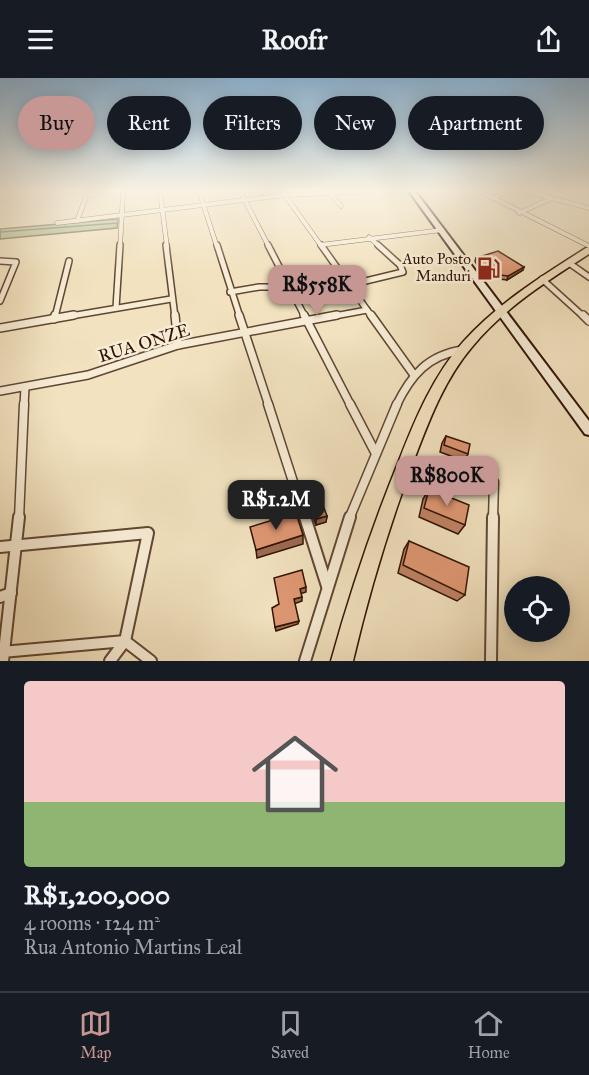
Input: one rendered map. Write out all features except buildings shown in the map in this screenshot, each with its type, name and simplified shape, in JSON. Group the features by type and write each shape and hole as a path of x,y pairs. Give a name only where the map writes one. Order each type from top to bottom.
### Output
{"main road":[{"path":"433,218 589,430"},
{"path":"342,661 367,564 398,479 431,399 463,350 501,310 589,248"}],"street":[{"path":"57,223 109,218"},
{"path":"116,308 122,218"},
{"path":"163,218 178,345"},
{"path":"208,218 230,292 246,333 282,455 327,586"},
{"path":"254,218 375,452"},
{"path":"301,218 414,375"},
{"path":"529,218 589,248"},
{"path":"320,244 442,230"},
{"path":"349,285 396,276 403,272 400,265 369,237"},
{"path":"0,261 15,261 16,264 0,301"},
{"path":"54,319 69,261"},
{"path":"569,263 589,277"},
{"path":"542,279 589,321"},
{"path":"230,292 259,287 289,287"},
{"path":"0,328 171,299"},
{"name":"RUA ONZE","path":"0,391 88,375 178,345 367,310"},
{"path":"305,661 349,518 375,452 414,375 437,356 463,350"},
{"path":"26,387 21,500 6,595 2,655 125,641 151,661"},
{"path":"491,661 494,482"},
{"path":"0,547 148,533 125,641 110,661"}],"green space":[{"path":"118,219 117,228 0,239 0,229"}],"waterway":[{"path":"0,232 118,223"}],"place":[{"name":"Auto Posto Manduri","path":"489,268"}]}
